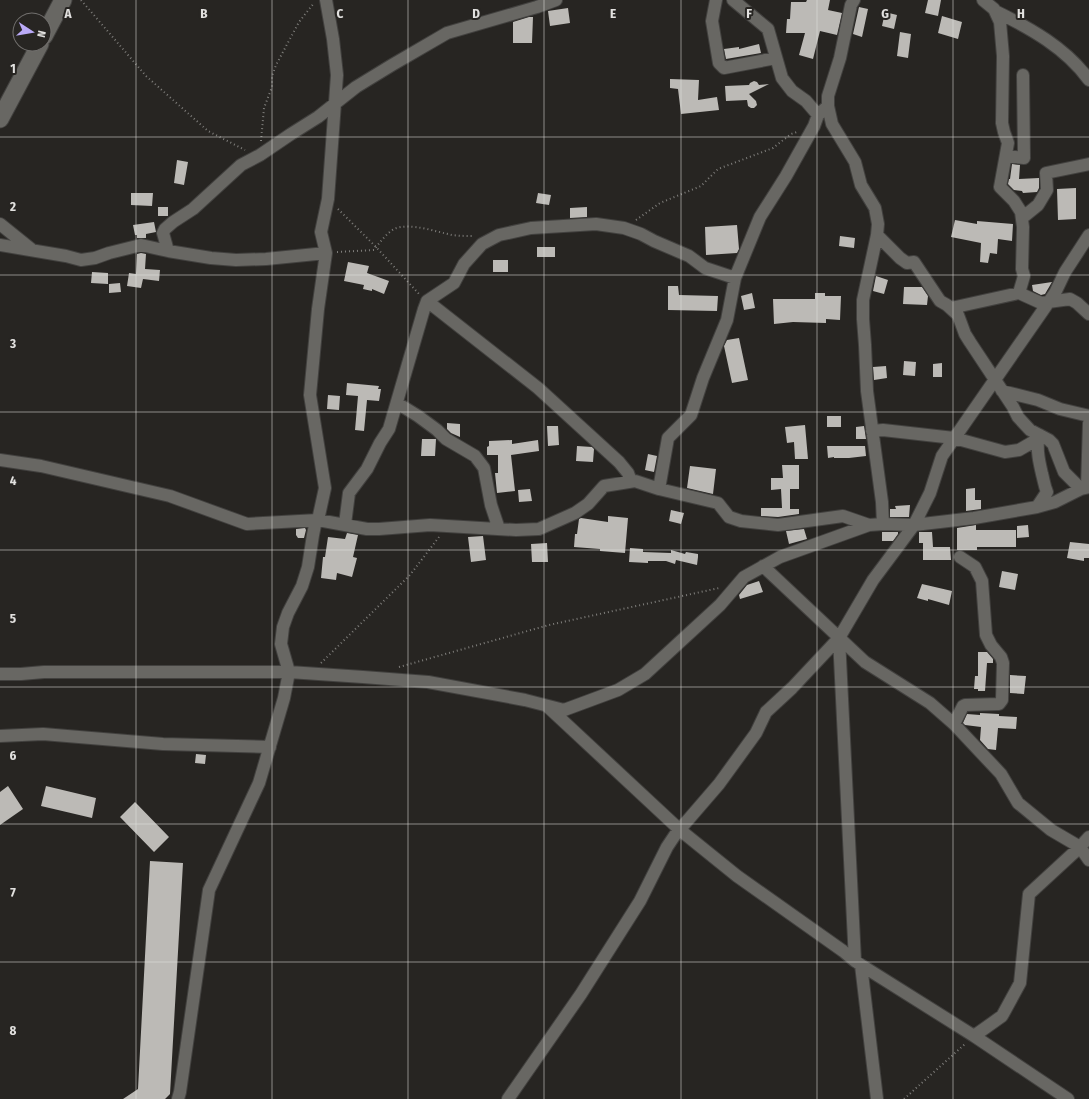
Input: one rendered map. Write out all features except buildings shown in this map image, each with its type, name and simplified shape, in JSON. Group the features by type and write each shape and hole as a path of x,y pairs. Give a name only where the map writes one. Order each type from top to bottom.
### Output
{"main road":[{"path":"52,21 63,0"},
{"path":"0,120 36,52"}],"street":[{"path":"178,1099 209,890 259,782 284,698 289,672 282,644 283,627 304,580 315,525 318,520 326,488 310,395 318,309 326,253 321,232 328,199 337,75 333,39 326,0"},
{"path":"168,251 163,234 165,229 192,208 241,165 258,156 318,117 356,87 447,33 556,0"},
{"path":"716,0 712,21 718,63 724,68 776,58"},
{"path":"733,0 768,29 782,78 792,91 806,101 816,120"},
{"path":"854,0 851,5 840,58 828,96 828,106 832,124 855,162 861,185 875,208 878,224 863,300 867,391 882,502 883,524"},
{"path":"982,0 996,11 1019,22 1054,45 1081,69 1089,80"},
{"path":"996,11 1000,22 1002,40 1002,123 1007,140 1006,156 1000,187 1018,206 1022,218 1022,269 1024,276 1019,293"},
{"path":"1006,156 1024,158 1023,75"},
{"path":"659,489 668,438 691,415 703,378 727,320 735,278 763,210 786,176 816,120 828,106"},
{"path":"1022,218 1038,205 1047,190 1046,173 1089,164"},
{"path":"0,224 32,250"},
{"path":"345,524 349,493 367,469 389,429 427,301 454,283 464,264 482,244 499,235 531,228 596,224 624,228 641,234 688,256 705,268 735,278"},
{"path":"877,235 900,258 907,262 914,262 940,301 951,308 958,315 965,334 1018,417 1039,437"},
{"path":"508,1099 581,994 640,901 667,847 719,784 756,733 766,712 792,688 839,638 873,580 914,525 930,493 942,456 1057,289 1065,272 1089,235"},
{"path":"0,245 66,256 81,260 95,258 141,245 211,258 236,260 266,259 326,253"},
{"path":"951,308 1019,293 1041,303 1070,300 1077,303 1089,314"},
{"path":"427,301 538,388 619,462 628,473 631,481"},
{"path":"1002,391 1038,400 1060,409 1089,416"},
{"path":"397,404 418,416 437,430 446,439 476,456 484,468 491,505 499,529"},
{"path":"1086,488 1089,423"},
{"path":"872,431 883,430 954,438 1005,452 1017,451 1039,437 1045,437 1053,444 1064,472 1086,488"},
{"path":"1037,507 1047,492 1043,484 1043,477 1038,460 1039,437"},
{"path":"0,460 41,466 170,496 247,524 318,520 367,529 412,525 499,529 539,529 575,513 588,504 604,486 635,481 659,489 718,502 729,516 741,521 778,525 842,516 869,525"},
{"path":"0,674 52,672 289,672 428,682 525,700 564,710 618,690 645,674 720,605 744,577 780,557 869,525 914,525 974,518 1037,507 1054,502 1086,488"},
{"path":"954,724 964,705 999,704 1002,700 1003,663 1001,657 991,645 986,635 982,581 975,567 960,557"},
{"path":"763,566 864,662 930,703 954,724 1000,774 1018,803 1051,830 1080,848 1089,860"},
{"path":"839,638 858,963 877,1099"},
{"path":"547,705 680,830 737,876 858,963 974,1036 1068,1099"},
{"path":"0,736 43,734 163,744 270,746"},
{"path":"974,1036 1002,1016 1020,983 1029,894 1080,848 1089,837"}],"path":[{"path":"81,0 146,76 208,131 258,156 264,108 272,87 272,76 276,65 299,22 316,0"},
{"path":"624,228 660,203 701,186 718,169 773,148 791,134 816,120"},
{"path":"328,199 427,301"},
{"path":"326,253 374,250 388,234 399,227 426,228 463,236 477,236"},
{"path":"310,674 410,575 447,526"},
{"path":"393,669 550,625 738,584"},
{"path":"904,1099 974,1036"}]}
